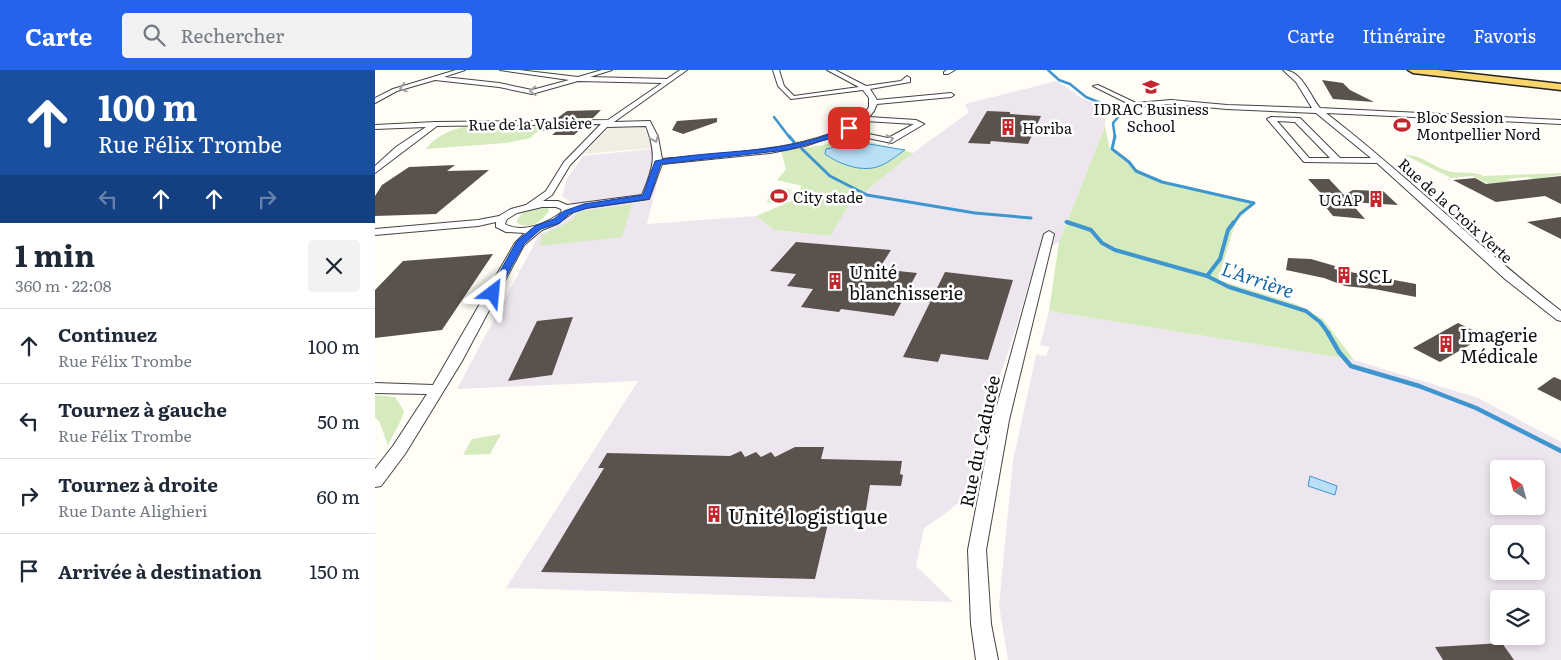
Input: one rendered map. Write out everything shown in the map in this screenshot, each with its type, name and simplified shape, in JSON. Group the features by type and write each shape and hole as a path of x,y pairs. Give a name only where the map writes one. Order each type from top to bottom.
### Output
{"main road":[{"path":"1413,70 1539,80 1561,79"},
{"path":"1438,72 1561,87"},
{"path":"1466,74 1561,87"}],"street":[{"path":"375,101 395,90 462,70"},
{"path":"503,70 580,79 668,81"},
{"path":"524,72 531,70"},
{"path":"434,78 499,85 528,92 543,90 609,70"},
{"name":"Rue de la Valsière","path":"375,127 435,124 608,123 684,70"},
{"path":"776,70 777,80 789,96 793,98 902,83 908,81 907,78"},
{"path":"658,162 787,148 809,144 843,132 865,119 874,102 873,96 864,88 831,70"},
{"name":"Rue de la Croix Verte","path":"1286,70 1299,81 1314,107 1381,162 1509,277 1561,317"},
{"path":"1096,86 1135,105 1171,102 1275,109 1561,122"},
{"path":"874,102 951,95"},
{"path":"1275,109 1330,119 1359,113"},
{"path":"843,132 889,141 920,124 916,122 865,119"},
{"path":"1337,160 1297,120 1271,119 1307,160 1381,162"},
{"path":"375,232 501,221 514,211 550,198 567,164 608,123 647,123 658,147 658,162 646,197 566,210 557,221 519,237 455,361 399,450 375,481"},
{"path":"375,170 399,149 435,124"},
{"path":"550,198 566,210"},
{"path":"501,221 503,228 519,237"},
{"name":"Rue du Caducée","path":"987,660 981,624 977,550 1001,420 1049,234"},
{"path":"375,388 436,390"}],"shaded area":[{"path":"1057,81 1082,98 1106,109 1105,126 1059,242 1037,256 1010,347 986,415 979,452 966,496 924,528 916,566 953,602 506,588 638,381 457,389 539,235 558,225 574,211 575,205 562,196 567,179 583,156 661,148 661,167 647,224 756,216 775,230 829,236 850,204 913,153 969,112 965,104"},
{"path":"643,125 652,148 584,154 610,127"},
{"path":"1049,311 1354,360 1478,398 1561,442 1561,660 1008,660 999,605 1013,461 1036,355 1046,356 1050,347 1040,345"}],"green space":[{"path":"473,126 546,126 531,138 506,143 426,149 435,140 447,133"},
{"path":"1105,126 1110,150 1141,172 1173,186 1254,202 1235,224 1218,280 1296,304 1323,319 1354,360 1049,311 1059,242"},
{"path":"851,137 913,153 850,204 830,236 775,230 756,216 792,201 802,186 777,180 786,169 781,151 824,145"},
{"path":"1405,155 1421,158 1450,171 1475,173 1484,176 1561,173 1561,175 1540,178 1561,187 1561,192 1528,177 1507,179 1542,196 1521,199 1472,176 1451,178"},
{"name":"City stade","path":"792,189 787,203 766,203 771,190"},
{"path":"632,204 622,237 539,246 542,235 572,220 578,212"},
{"path":"548,206 549,211 535,224 526,226 517,223 517,220 526,209"},
{"path":"375,395 395,397 404,411 388,445 379,421 375,418"},
{"path":"501,434 490,454 463,455 472,439"}],"water":[{"path":"856,143 905,150 884,164 870,168 850,166 825,154 826,149"},
{"path":"1310,476 1337,486 1335,495 1308,486"}],"building":[{"path":"1322,80 1343,83 1350,90 1374,102 1333,99"},
{"path":"601,110 593,118 556,119 567,111"},
{"name":"Horiba","path":"987,111 1041,116 1028,144 991,141 990,144 968,143"},
{"path":"717,118 717,122 683,134 672,130 677,121"},
{"path":"584,126 574,135 552,135 558,130 540,131 546,127"},
{"path":"455,165 447,171 489,170 436,214 375,216 375,196 382,185 409,167"},
{"path":"1561,176 1561,204 1545,196 1496,202 1453,180 1475,178 1486,184"},
{"name":"UGAP","path":"1308,179 1329,179 1344,195 1353,190 1383,191 1398,205 1350,202 1365,219 1333,216 1320,200 1327,200"},
{"path":"1561,217 1561,239 1527,222"},
{"name":"Unité blanchisserie","path":"796,242 891,250 879,269 917,273 894,316 841,309 839,312 801,307 813,289 787,286 796,274 770,271"},
{"path":"493,254 442,330 375,338 375,290 403,261"},
{"name":"SCL","path":"1288,258 1311,259 1335,266 1334,269 1416,284 1416,297 1345,286 1324,278 1286,270"},
{"path":"945,272 1013,280 988,360 941,354 938,362 903,357"},
{"path":"573,317 552,375 508,381 537,321"},
{"name":"Imagerie Médicale","path":"1458,323 1485,336 1440,362 1413,348"},
{"path":"1554,377 1561,380 1561,401 1537,389"},
{"name":"Unité logistique","path":"795,447 824,447 821,459 902,461 900,474 903,475 901,486 870,485 865,516 830,515 815,579 541,572 604,468 598,468 607,453 730,456 741,451 745,457 756,452 761,457 771,452 775,457"},
{"path":"1490,644 1503,645 1514,660 1443,660 1435,647"}],"waterway":[{"name":"L'Arrière","path":"1048,70 1059,80 1070,84 1086,97 1108,106 1120,115 1113,123 1115,137"},
{"path":"774,117 790,138"},
{"path":"789,136 794,142"},
{"name":"L'Arrière","path":"1115,137 1112,149 1129,162 1136,171 1162,182 1254,203 1240,214 1233,224"},
{"path":"802,149 830,176 867,195 975,213 1031,218"},
{"path":"1066,222 1071,224"},
{"path":"1067,222 1091,230 1102,243 1115,250 1207,276"},
{"name":"L'Arrière","path":"1207,276 1220,259 1228,230 1234,222"},
{"name":"L'Arrière","path":"1207,276 1229,287 1306,311 1320,322 1329,334"},
{"name":"L'Arrière","path":"1328,333 1339,352 1351,366 1419,386 1476,408 1561,451"}],"place":[{"name":"IDRAC Business School","path":"1151,87"},
{"name":"Bloc Session Montpellier Nord","path":"1402,125"},
{"name":"Horiba","path":"1008,127"},
{"name":"City stade","path":"779,196"},
{"name":"UGAP","path":"1376,199"},
{"name":"SCL","path":"1344,275"},
{"name":"Unité blanchisserie","path":"835,281"},
{"name":"Imagerie Médicale","path":"1446,344"},
{"name":"Unité logistique","path":"714,514"}],"route":[{"path":"493,293 521,243 538,228 557,221 567,213 587,206 646,197 658,162 787,148 809,144 849,128"}]}
